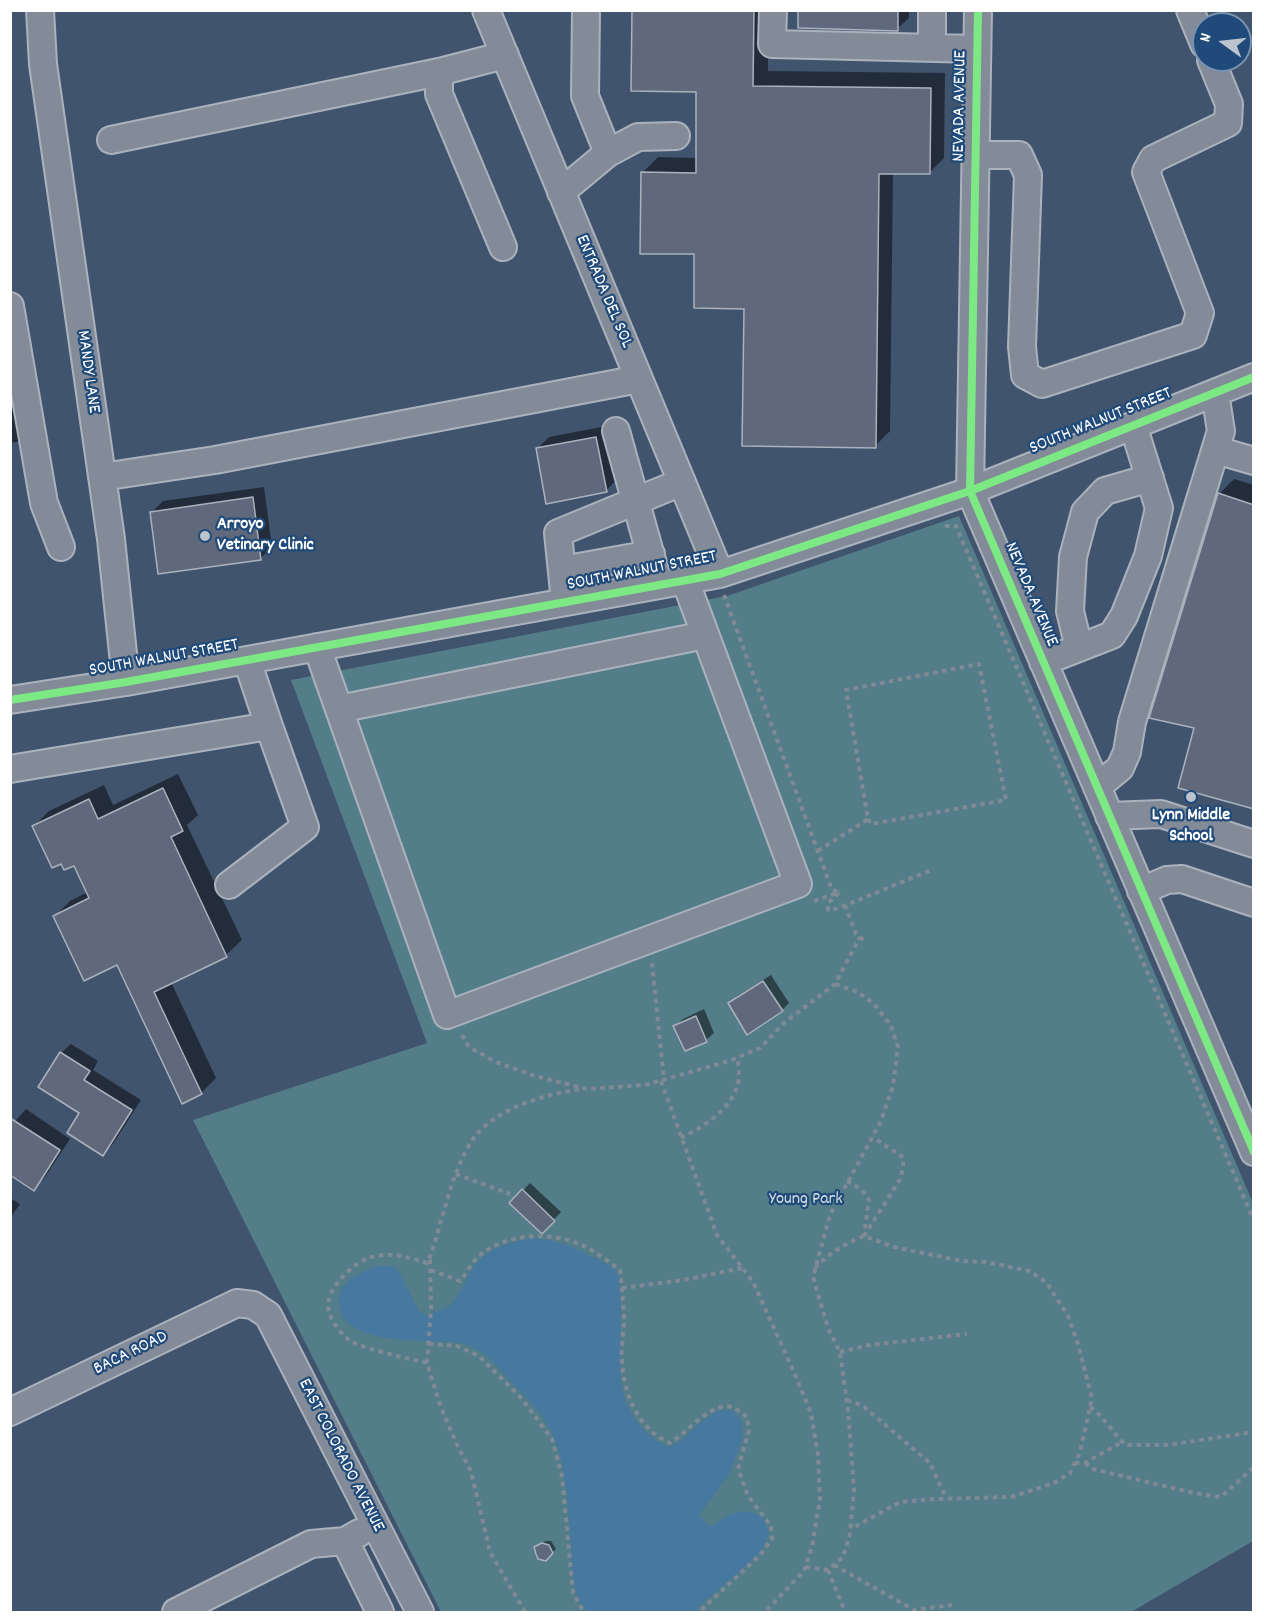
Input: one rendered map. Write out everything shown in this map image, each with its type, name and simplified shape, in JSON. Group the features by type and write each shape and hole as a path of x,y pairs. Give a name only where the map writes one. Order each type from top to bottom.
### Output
{"street":[{"name":"MANDY LANE","path":"40,10 43,64 111,539 126,682"},
{"name":"ENTRADA DEL SOL","path":"486,10 718,574"},
{"path":"586,10 585,96 608,153"},
{"path":"773,10 772,44 977,49"},
{"path":"932,10 932,48"},
{"name":"NEVADA AVENUE","path":"978,10 970,491 1254,1152"},
{"path":"111,140 439,72 505,55"},
{"path":"439,72 439,94 503,248"},
{"path":"976,155 1019,155 1028,176 1022,347 1025,375 1042,384 1193,334 1200,314 1146,172 1153,159 1228,123 1230,104 1216,72"},
{"path":"561,192 608,153 638,137 676,136"},
{"path":"10,306 44,503 61,547"},
{"name":"SOUTH WALNUT STREET","path":"10,700 126,682 718,574 970,491 1254,377"},
{"path":"102,477 215,459 639,380"},
{"path":"1096,787 1120,768 1127,752 1132,722 1221,431 1215,393"},
{"path":"1043,662 1112,635 1124,616 1148,556 1160,508 1133,425"},
{"path":"616,431 659,585"},
{"path":"1216,450 1254,461"},
{"path":"1078,648 1070,611 1073,557 1085,512 1105,491 1150,478"},
{"path":"565,602 558,533 682,482"},
{"path":"562,570 651,554"},
{"path":"317,647 447,1015 798,884 685,580"},
{"path":"339,710 705,634"},
{"path":"229,885 305,827 247,660"},
{"path":"10,769 269,726"},
{"path":"1109,816 1161,814 1254,844"},
{"path":"1141,891 1167,880 1182,879 1254,903"},
{"name":"BACA ROAD","path":"10,1412 237,1303 254,1305"},
{"name":"EAST COLORADO AVENUE","path":"254,1305 268,1315 420,1612"},
{"path":"176,1612 311,1544 345,1541 375,1524"},
{"path":"345,1541 380,1612"}],"path":[{"path":"956,526 1254,1221"},
{"path":"718,574 832,890 840,892"},
{"path":"979,664 1006,800 871,824 868,819 846,690 979,664"},
{"path":"818,851 868,819"},
{"path":"840,892 828,903 828,910 934,869"},
{"path":"806,904 840,892"},
{"path":"845,905 856,934 866,942"},
{"path":"427,1363 350,1341 332,1322 328,1300 339,1281 354,1265 369,1258 390,1254 427,1263 456,1174 476,1135 493,1119 532,1100 558,1092 645,1085 738,1058 760,1048 784,1023 836,984 860,937"},
{"path":"641,968 663,959"},
{"path":"652,963 662,1081 681,1138 717,1235 753,1282 811,1413 818,1455 820,1499 812,1547 804,1571 765,1612"},
{"path":"806,1567 828,1570 843,1557 851,1529 854,1489 847,1400 840,1352 828,1328 813,1277 830,1215 881,1121 893,1086 898,1047 891,1026 874,1004 858,992 836,984"},
{"path":"472,1031 461,1035 469,1047 496,1062 534,1076 587,1089"},
{"path":"681,1138 699,1129 716,1116 732,1099 739,1078 738,1058"},
{"path":"815,1268 826,1256 864,1236 901,1178 904,1158 873,1137"},
{"path":"456,1174 510,1194"},
{"path":"847,1181 861,1189 869,1200 864,1236"},
{"path":"851,1529 900,1502 946,1498 1011,1497 1054,1483 1070,1473 1080,1452 1092,1398 1068,1316 1047,1282 1030,1271 986,1262 962,1262 894,1247 864,1236"},
{"path":"431,1270 460,1281 478,1257 496,1245 519,1237 561,1238 586,1247 620,1270 624,1319 622,1360 624,1377 632,1407 648,1429 660,1439 670,1443 714,1408 733,1407 747,1417 748,1430 738,1469 748,1496 771,1526 772,1539 760,1555 699,1612"},
{"path":"430,1257 431,1309 427,1363 440,1405 471,1472 490,1552 525,1612"},
{"path":"622,1288 683,1280 743,1268"},
{"path":"840,1352 870,1345 967,1334"},
{"path":"429,1343 457,1346 479,1356 522,1400 552,1439 562,1476 573,1593 584,1612"},
{"path":"847,1400 862,1406 930,1463 946,1498"},
{"path":"1090,1407 1102,1415 1113,1433 1126,1445 1167,1445 1254,1432"},
{"path":"1075,1463 1085,1463 1122,1442"},
{"path":"1085,1463 1093,1469 1194,1493 1221,1497 1254,1467"},
{"path":"834,1565 914,1610 952,1605"},
{"path":"828,1570 845,1612"}],"green space":[{"name":"Young Park","path":"959,516 1253,1203 1253,1541 1131,1612 441,1612 193,1120 427,1043 291,680 727,596"}],"water":[{"path":"533,1238 550,1240 572,1247 607,1264 617,1273 621,1313 621,1383 632,1415 649,1435 669,1447 681,1441 702,1421 716,1412 733,1411 741,1419 743,1430 741,1444 729,1474 699,1515 710,1527 735,1513 747,1512 763,1517 769,1533 762,1550 693,1612 587,1612 579,1601 575,1589 568,1502 560,1458 554,1438 534,1406 493,1362 475,1348 459,1343 386,1338 352,1326 342,1314 339,1298 346,1283 378,1266 396,1267 420,1312 425,1315 441,1310 454,1301 481,1258 499,1247"}],"building":[{"path":"632,10 754,10 753,86 931,88 930,174 879,174 876,448 742,446 744,309 694,308 694,254 640,254 641,172 696,173 696,92 631,91"},
{"path":"798,10 898,10 898,31 798,28"},
{"path":"596,437 607,492 546,504 536,448"},
{"path":"1218,493 1254,505 1254,809 1178,788 1194,728 1149,718"},
{"name":"Arroyo Vetinary Clinic","path":"253,497 261,560 158,574 150,512"},
{"path":"163,788 183,831 171,837 227,957 154,992 202,1094 182,1104 117,965 84,981 53,916 89,898 74,866 64,870 61,864 52,868 32,826 89,799 98,819"},
{"path":"763,981 783,1011 747,1035 728,1003"},
{"path":"696,1016 707,1042 685,1051 673,1026"},
{"path":"60,1052 90,1071 84,1080 132,1110 103,1156 67,1133 79,1113 38,1087"},
{"path":"10,1118 60,1150 34,1191 10,1175"},
{"path":"522,1189 555,1221 542,1234 509,1203"},
{"path":"542,1543 549,1545 553,1553 546,1561 538,1559 534,1547"}],"cycle path":[{"path":"978,10 970,491 1254,1152"},
{"path":"10,700 126,682 720,574 970,491 1254,377"}],"place":[{"name":"Arroyo Vetinary Clinic","path":"205,536"},
{"name":"Lynn Middle School","path":"1191,797"}]}
